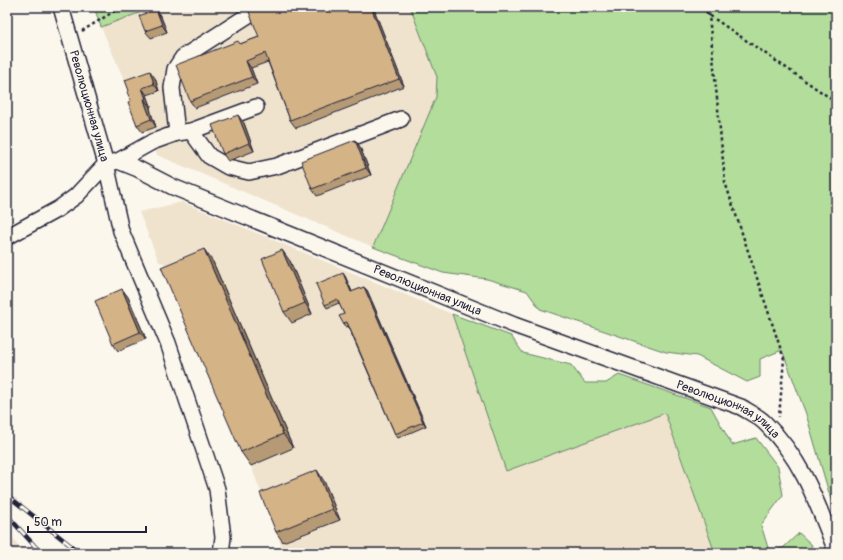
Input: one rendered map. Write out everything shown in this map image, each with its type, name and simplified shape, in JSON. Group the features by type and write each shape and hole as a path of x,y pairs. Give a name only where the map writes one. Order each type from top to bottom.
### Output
{"street":[{"name":"Революционная улица","path":"61,7 70,39 112,162 138,169 173,187 514,325 741,408 764,422 792,454 811,487 836,551"},
{"path":"261,7 183,57 175,69 172,88 184,132 209,156 228,167 249,172 277,166 401,118"},
{"path":"7,237 58,209 76,196 112,162 152,142 256,107"},
{"path":"112,162 121,231 168,343 217,489 223,537 222,553"}],"path":[{"path":"70,39 121,7"},
{"path":"702,7 709,15 836,102"},
{"path":"710,7 709,15 725,182 784,359 778,437"}],"shaded area":[{"path":"155,7 410,7 437,77 436,97 373,247 157,155 101,27"},
{"path":"182,202 452,314 506,471 665,413 715,553 284,553 251,466 164,263 159,262 139,212"},
{"path":"7,531 25,553 7,553"}],"green space":[{"path":"94,7 155,7 101,27"},
{"path":"410,7 836,7 836,517 806,414 782,350 760,359 760,377 747,382 697,356 666,352 540,309 527,291 487,279 443,273 373,247 436,97 437,77"},
{"path":"452,314 511,336 523,353 571,365 585,383 606,383 619,375 711,407 732,445 756,438 778,467 783,495 761,525 769,551 783,548 799,533 812,545 808,553 715,553 665,413 506,471"}],"building":[{"path":"262,7 371,7 399,79 290,120 265,53 246,61 252,77 190,101 176,65 238,41 240,44 259,37 249,12"},
{"path":"156,9 162,25 145,31 139,16"},
{"path":"150,71 154,84 142,88 151,119 137,125 128,102 131,101 127,92 129,91 125,80"},
{"path":"238,115 249,143 223,154 212,125"},
{"path":"355,140 366,168 312,189 301,161"},
{"path":"204,249 283,434 241,452 161,267"},
{"path":"282,250 305,303 284,312 262,259"},
{"path":"343,273 351,292 364,287 423,422 395,434 347,322 343,323 339,316 344,314 337,299 325,305 316,284"},
{"path":"122,289 140,332 113,344 95,301"},
{"path":"317,470 332,509 276,532 260,493"}],"railway":[{"path":"7,495 80,553"},
{"path":"7,515 41,553"}]}
